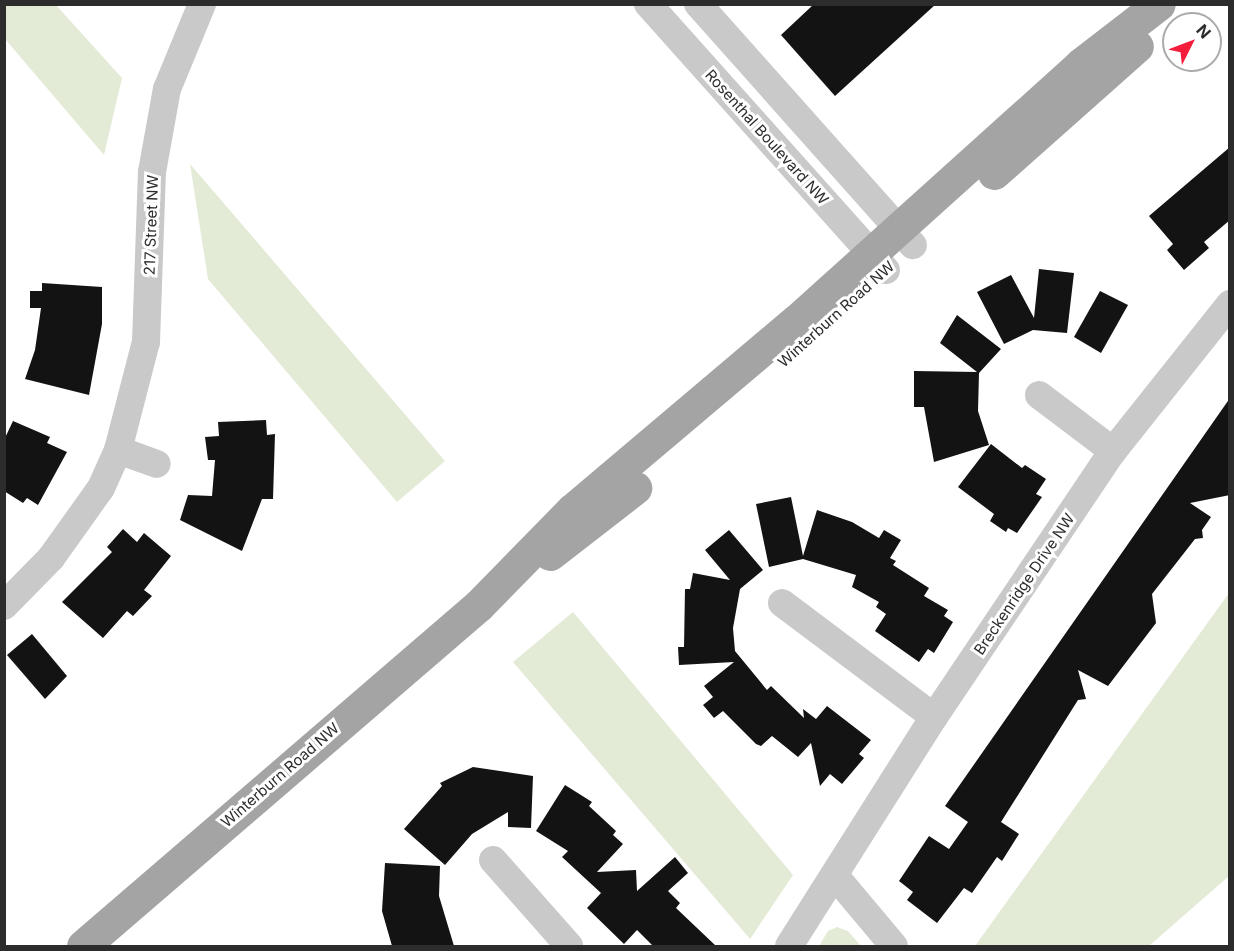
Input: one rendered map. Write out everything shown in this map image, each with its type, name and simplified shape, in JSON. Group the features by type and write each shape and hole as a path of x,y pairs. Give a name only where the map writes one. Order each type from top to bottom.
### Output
{"main road":[{"name":"Winterburn Road NW","path":"906,236 1081,64 1159,4"},
{"name":"Winterburn Road NW","path":"83,946 478,606 586,529 906,236 1180,4"}],"street":[{"name":"217 Street NW","path":"4,606 57,550 101,488 118,450 146,342 152,172 165,99 202,4"},
{"name":"Rosenthal Boulevard NW","path":"648,4 878,261"},
{"path":"698,4 906,236"},
{"name":"Breckenridge Drive NW","path":"789,946 836,877 934,717 1113,451 1230,304"},
{"path":"1040,395 1113,451"},
{"path":"118,450 157,464"},
{"path":"782,603 934,717"},
{"path":"493,860 569,946"},
{"path":"836,877 894,946"}],"green space":[{"path":"4,5 56,5 122,78 104,155 5,39"},
{"path":"190,164 445,461 397,502 208,279"},
{"path":"1229,593 1229,876 1149,946 975,946"},
{"path":"573,612 793,875 750,939 513,662"},
{"path":"837,927 848,931 861,946 819,946 828,931"}],"building":[{"path":"814,4 936,4 835,96 781,35"},
{"path":"1230,147 1230,220 1204,242 1209,248 1184,270 1167,250 1173,244 1149,216"},
{"path":"1039,269 1074,273 1067,333 1033,330 1004,344 977,292 1011,275 1034,318"},
{"path":"42,283 102,287 102,324 89,395 25,379 35,350 41,308 30,308 30,291 42,291"},
{"path":"1100,291 1128,305 1101,353 1074,337"},
{"path":"957,315 1001,349 979,373 978,411 989,445 934,462 924,407 914,407 914,371 977,372 940,343"},
{"path":"1230,398 1230,495 1190,503 1211,517 1202,530 1203,538 1195,539 1152,594 1156,623 1108,686 1078,670 1086,699 1078,700 1001,822 1019,834 1002,861 997,857 972,893 964,888 937,923 907,900 913,892 899,881 929,836 949,849 968,822 945,806"},
{"path":"266,420 267,435 275,434 273,499 262,499 242,551 180,520 188,495 212,496 215,460 208,460 205,437 219,436 218,422"},
{"path":"13,421 50,437 47,443 67,452 38,505 27,498 23,503 4,491 4,440"},
{"path":"991,444 1022,468 1025,465 1046,479 1036,494 1042,497 1017,533 1008,528 1006,532 990,521 994,514 958,487"},
{"path":"791,497 803,556 817,510 852,522 879,538 884,530 901,540 890,558 896,561 893,565 929,588 924,596 948,610 944,616 953,622 934,653 928,649 919,662 875,631 886,614 876,607 879,602 852,587 856,575 803,559 769,567 756,504"},
{"path":"123,529 137,542 144,533 171,556 144,590 152,596 133,616 127,611 103,638 62,602 112,552 107,547"},
{"path":"729,530 763,570 740,589 733,628 735,651 767,690 771,686 804,718 803,709 816,719 827,706 871,740 859,754 864,758 842,784 830,774 820,786 811,743 798,757 772,736 761,746 756,744 723,711 714,718 703,705 713,697 704,686 734,662 679,665 678,647 684,647 685,589 690,589 693,573 730,580 705,550"},
{"path":"32,634 67,676 45,699 7,655"},
{"path":"473,767 533,776 531,828 508,827 508,812 472,834 445,865 404,829 442,786 440,783"},
{"path":"565,785 592,802 589,806 616,831 613,835 623,844 597,872 636,870 637,891 675,857 688,873 668,891 680,903 676,908 716,946 653,946 637,930 624,944 587,908 601,893 562,857 568,851 536,831"},
{"path":"385,863 440,866 439,896 454,946 392,946 382,911"}]}
